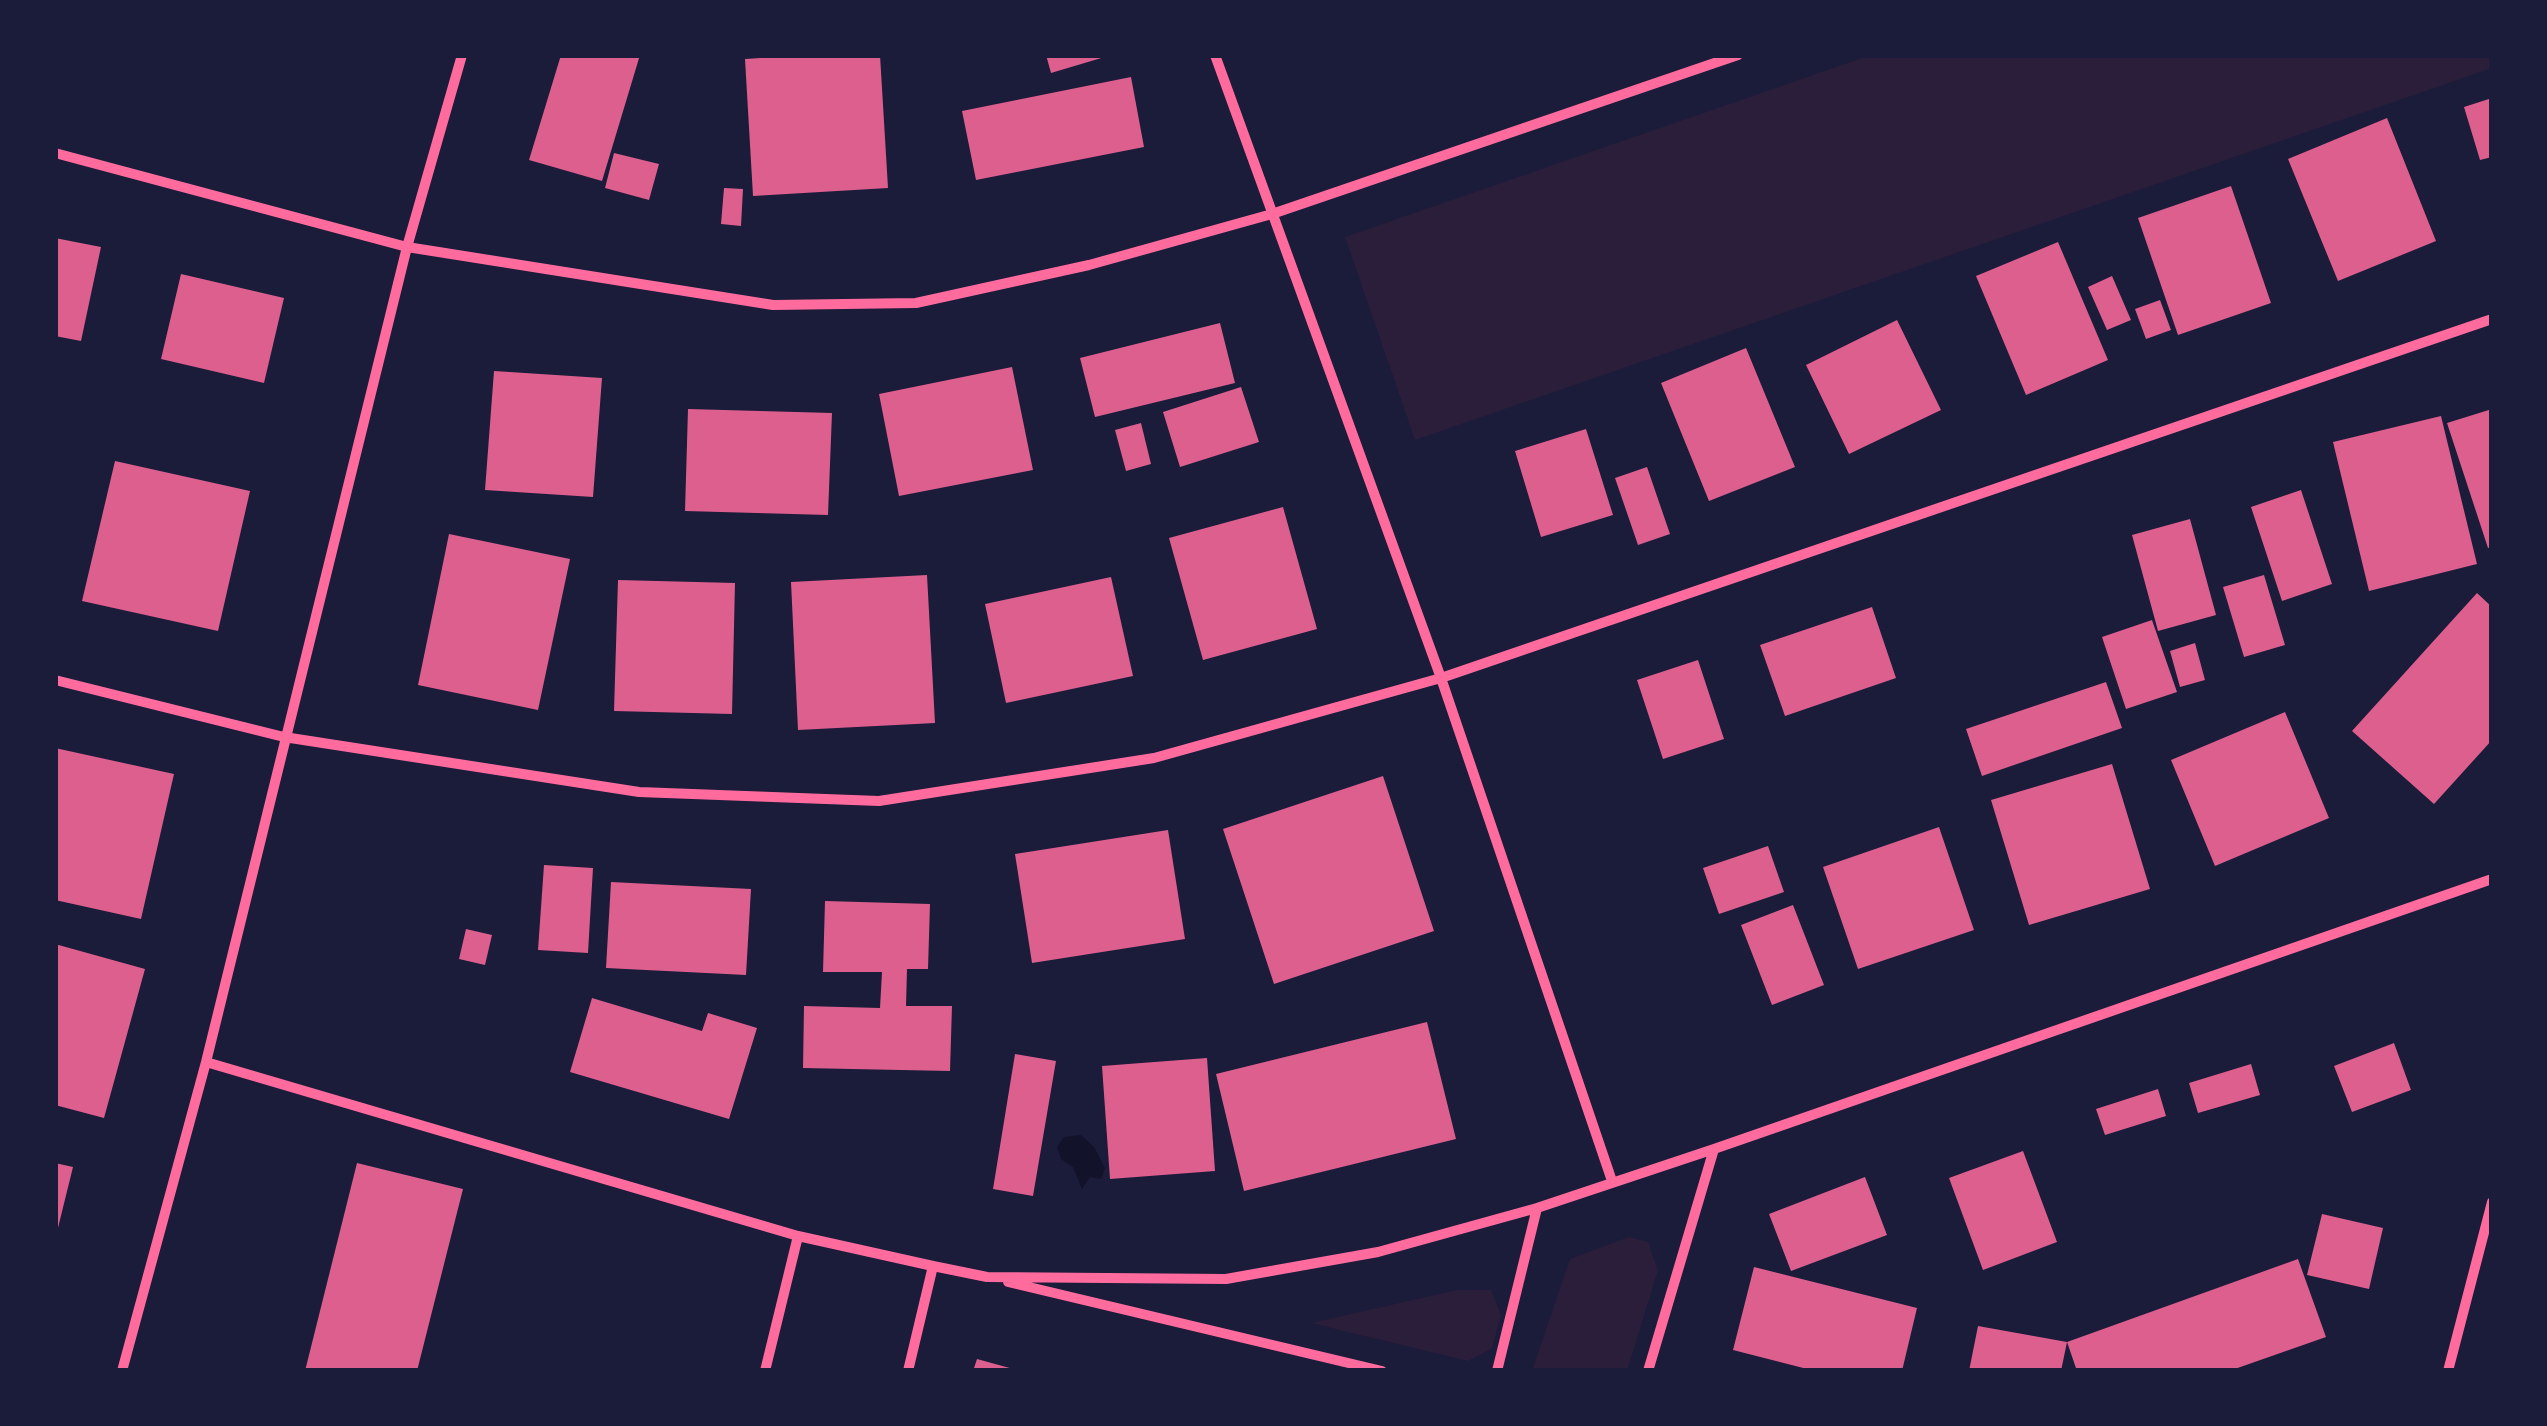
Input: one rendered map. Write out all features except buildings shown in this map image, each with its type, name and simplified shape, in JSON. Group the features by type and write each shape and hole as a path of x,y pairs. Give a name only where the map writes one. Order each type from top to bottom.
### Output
{"street":[{"path":"122,1371 206,1062 407,247 462,55"},
{"path":"1216,55 1441,678 1612,1181"},
{"path":"55,152 407,247 773,306 916,303 1089,265 1272,214 1738,55"},
{"path":"55,680 284,737 638,792 879,801 1154,758 1441,678 2492,320"},
{"path":"987,1277 1226,1279 1378,1252 1537,1208 1714,1150 2492,879"},
{"path":"206,1062 798,1236 1382,1371"},
{"path":"1648,1371 1714,1150"},
{"path":"2448,1371 2492,1202"},
{"path":"1497,1371 1537,1208"},
{"path":"765,1371 798,1236"},
{"path":"908,1371 933,1266"}],"shaded area":[{"path":"1871,55 2492,55 2492,68 1415,440 1345,237"},
{"path":"1081,1135 1094,1147 1105,1168 1101,1179 1090,1177 1082,1189 1073,1167 1061,1159 1057,1147 1064,1137"},
{"path":"1629,1237 1648,1242 1658,1270 1627,1371 1532,1371 1570,1259"},
{"path":"1457,1290 1491,1290 1501,1315 1492,1348 1468,1361 1311,1323"}]}
